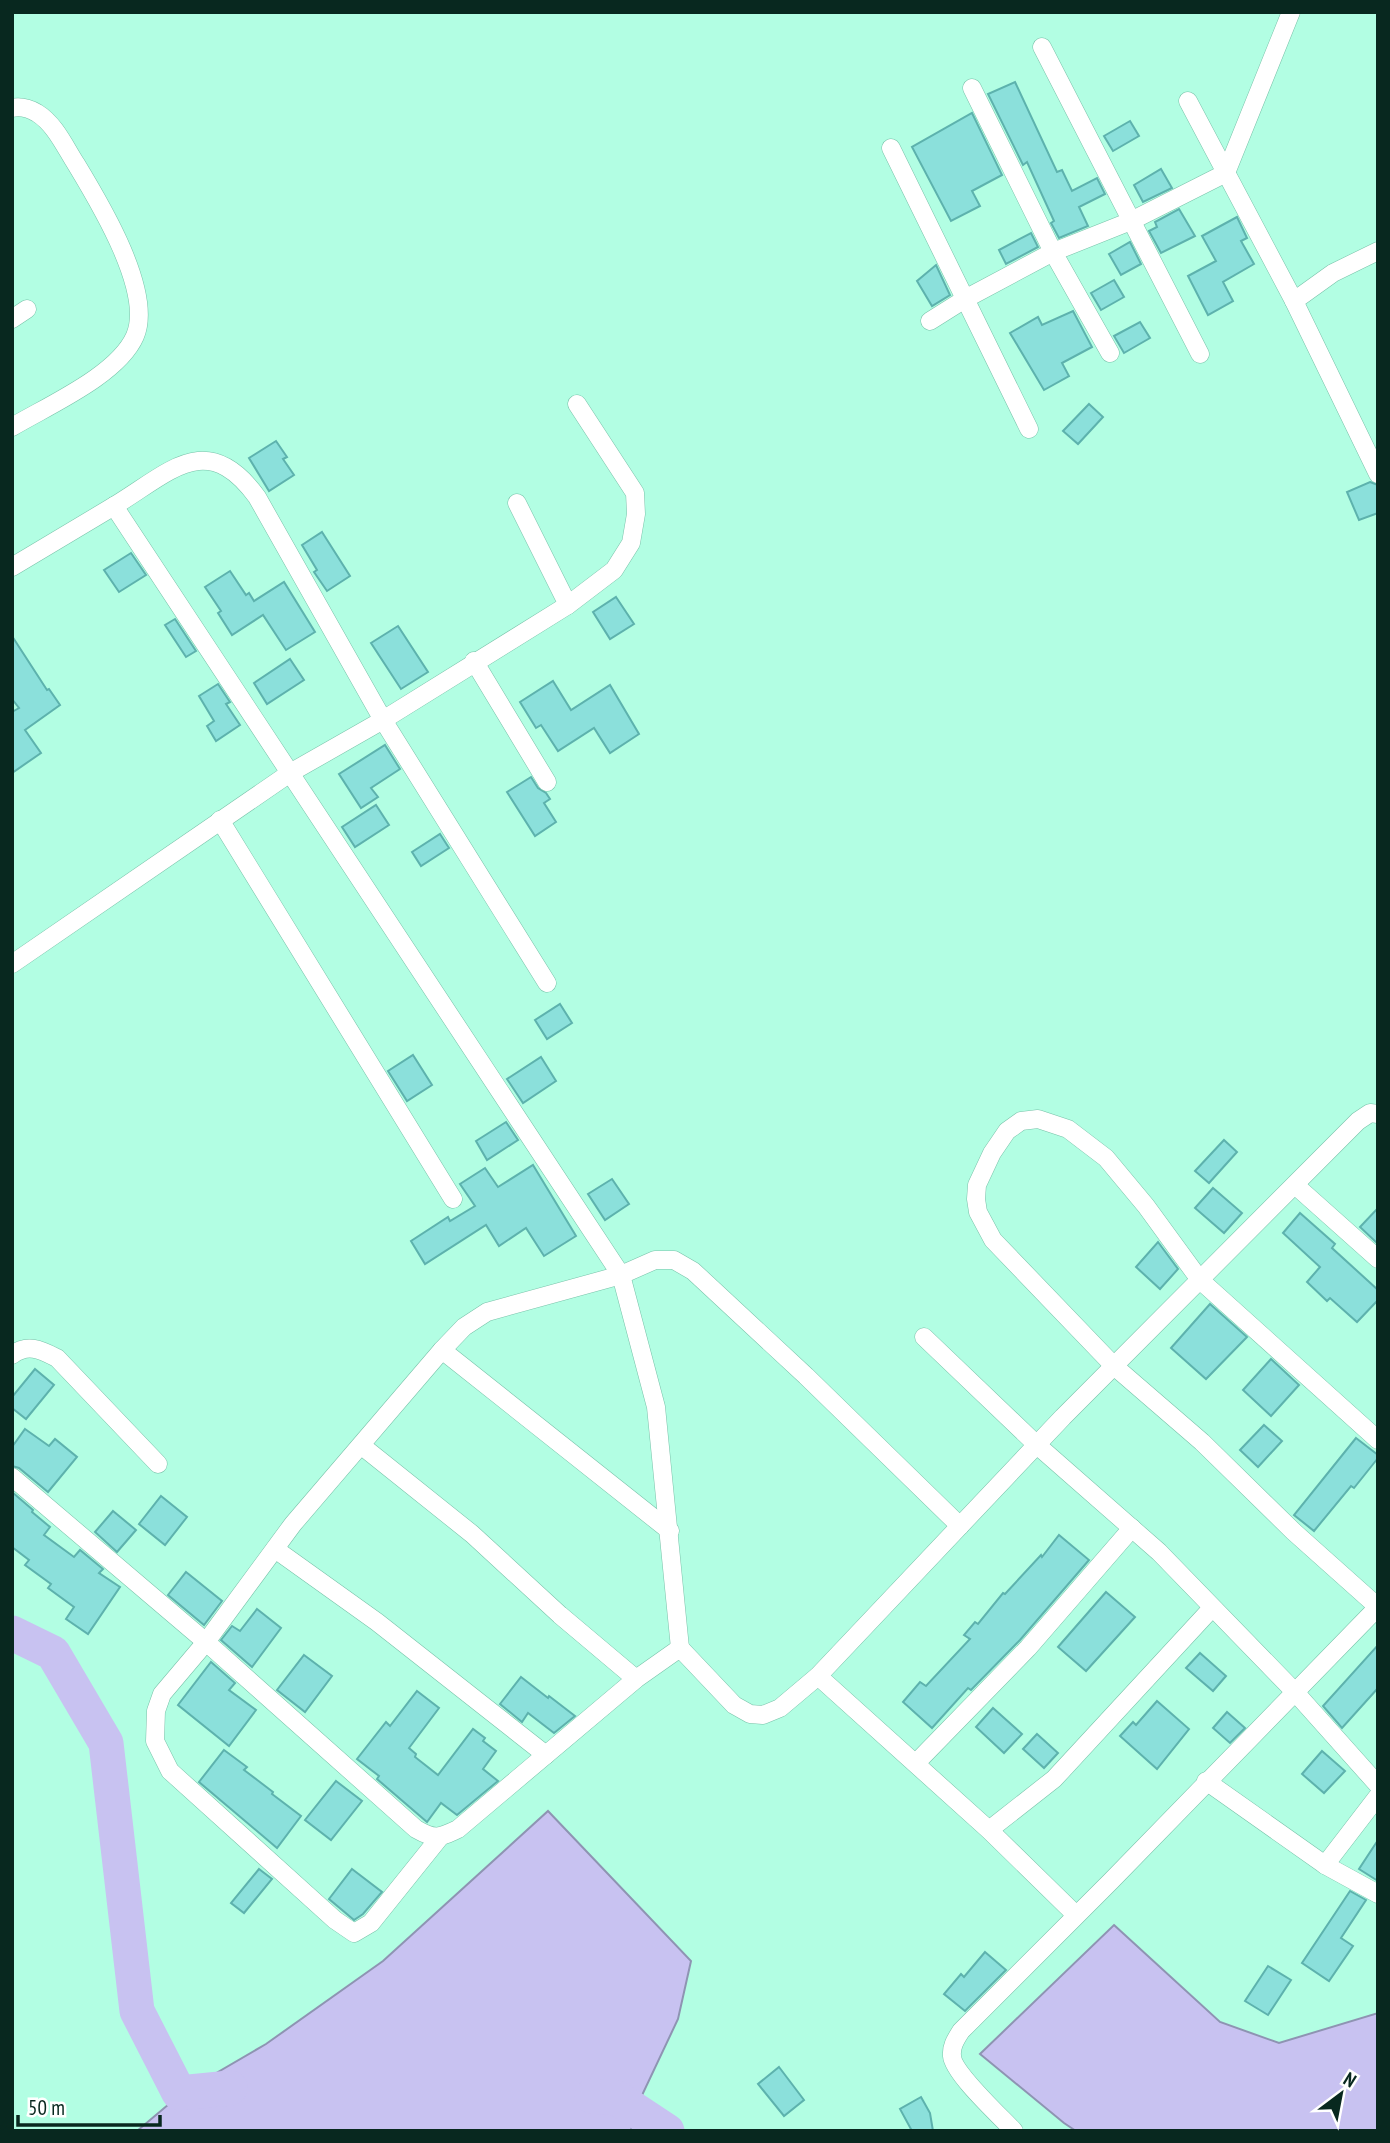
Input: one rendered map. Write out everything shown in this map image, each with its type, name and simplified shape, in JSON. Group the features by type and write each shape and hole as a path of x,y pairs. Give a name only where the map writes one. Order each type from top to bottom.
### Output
{"street":[{"path":"930,321 964,299 1052,252 1132,221 1226,173 1291,12"},
{"path":"1042,47 1200,354"},
{"path":"972,88 1052,252 1110,353"},
{"path":"1188,101 1294,301 1378,474"},
{"path":"12,108 20,106 37,113 52,126 104,209 125,258 139,304 136,334 124,355 104,373 12,427"},
{"path":"891,149 1029,429"},
{"path":"1294,301 1333,273 1378,251"},
{"path":"12,964 290,773 383,720 568,605 614,570 631,543 636,514 635,493 577,404"},
{"path":"12,567 186,462 207,459 226,465 244,480 257,497 383,720 547,983"},
{"path":"517,503 568,605"},
{"path":"114,506 621,1275 656,1407 680,1648 734,1705 750,1714 763,1715 780,1708 818,1676 1037,1445 1358,1121 1370,1113 1378,1114"},
{"path":"474,661 547,782"},
{"path":"220,820 453,1199"},
{"path":"1014,2131 963,2076 951,2059 952,2046 961,2031 1378,1607 1294,1532 1202,1442 1114,1366 993,1240 978,1212 977,1185 992,1153 1007,1131 1021,1121 1038,1119 1068,1129 1105,1158 1146,1206 1200,1280 1378,1440"},
{"path":"1295,1185 1378,1259"},
{"path":"680,1648 636,1679 458,1829 440,1837 371,1923 354,1933 335,1920 170,1771 155,1741 156,1711 162,1694 206,1642 293,1524 464,1327 487,1312 621,1275 654,1260 674,1259 693,1271 806,1376 960,1526"},
{"path":"924,1337 1037,1445 1159,1552 1295,1692 1378,1785"},
{"path":"12,1354 21,1348 37,1348 57,1358 158,1464"},
{"path":"442,1350 670,1531"},
{"path":"362,1446 472,1534 560,1615 636,1679"},
{"path":"12,1477 206,1642 416,1829 429,1836 440,1837"},
{"path":"916,1763 1028,1648 1132,1528"},
{"path":"275,1549 377,1622 546,1755"},
{"path":"989,1830 1054,1779 1212,1608"},
{"path":"818,1676 989,1830 1076,1915"},
{"path":"1206,1781 1325,1865 1378,1894"},
{"path":"1325,1865 1378,1796"}],"shaded area":[{"path":"548,1811 691,1961 678,2019 635,2110 631,2131 137,2131 182,2093 266,2044 383,1961"},
{"path":"1114,1925 1220,2022 1279,2043 1378,2013 1378,2131 1076,2131 1064,2123 980,2054"}],"building":[{"path":"1015,82 1057,172 1062,170 1072,191 1097,178 1105,194 1079,207 1088,226 1059,238 1027,162 1023,165 988,94"},
{"path":"972,113 1002,175 972,191 980,206 951,221 912,147"},
{"path":"1130,121 1139,136 1113,151 1104,136"},
{"path":"1161,169 1172,188 1143,202 1134,185"},
{"path":"1179,209 1195,236 1161,253 1149,231 1157,227 1155,222"},
{"path":"1237,217 1247,238 1241,241 1254,264 1223,282 1233,301 1208,315 1188,276 1216,261 1202,236"},
{"path":"1031,233 1038,247 1006,264 999,250"},
{"path":"1130,242 1141,264 1121,275 1109,254"},
{"path":"936,265 950,295 932,306 917,281"},
{"path":"1114,280 1124,297 1101,310 1091,293"},
{"path":"1073,311 1092,347 1062,363 1069,376 1044,390 1010,333 1038,317 1042,325"},
{"path":"1140,322 1150,338 1124,353 1114,336"},
{"path":"1089,404 1103,417 1078,444 1063,431"},
{"path":"276,441 287,457 283,459 294,475 269,491 249,458"},
{"path":"1370,482 1378,485 1378,513 1359,520 1347,492"},
{"path":"322,532 350,576 327,591 314,572 317,570 302,545"},
{"path":"131,553 146,575 119,592 104,570"},
{"path":"230,571 246,595 249,593 254,601 284,582 315,632 286,650 263,615 232,635 218,613 221,611 205,587"},
{"path":"616,597 634,624 610,639 593,612"},
{"path":"175,619 196,651 186,657 165,625"},
{"path":"398,626 428,672 401,689 371,643"},
{"path":"12,636 47,690 49,689 60,705 25,730 41,753 12,773 12,712 19,708 12,699"},
{"path":"290,659 304,680 267,704 254,683"},
{"path":"553,681 571,710 610,685 639,734 610,753 594,728 558,751 541,725 536,728 520,702"},
{"path":"218,684 230,702 226,704 240,725 216,741 207,726 214,721 199,696"},
{"path":"385,745 400,769 371,788 378,797 361,808 339,774"},
{"path":"531,777 550,799 544,803 556,822 535,836 507,792"},
{"path":"376,805 389,825 355,847 342,827"},
{"path":"440,834 449,848 421,866 412,852"},
{"path":"560,1004 572,1023 547,1039 535,1020"},
{"path":"413,1055 432,1085 407,1101 388,1071"},
{"path":"541,1057 556,1081 523,1103 507,1079"},
{"path":"506,1122 518,1140 487,1160 476,1141"},
{"path":"1224,1140 1237,1152 1209,1183 1195,1171"},
{"path":"533,1165 576,1236 544,1256 526,1228 499,1246 486,1225 425,1264 411,1241 448,1217 450,1221 475,1206 460,1184 485,1168 498,1187"},
{"path":"612,1179 629,1204 605,1220 588,1194"},
{"path":"1213,1188 1242,1213 1224,1233 1195,1208"},
{"path":"1378,1208 1378,1244 1360,1227"},
{"path":"1300,1213 1335,1244 1332,1248 1378,1290 1378,1300 1357,1322 1330,1298 1327,1301 1307,1282 1320,1267 1283,1233"},
{"path":"1158,1242 1178,1269 1160,1289 1136,1267"},
{"path":"1210,1304 1247,1337 1206,1379 1171,1348"},
{"path":"1271,1359 1299,1385 1271,1416 1243,1390"},
{"path":"35,1369 54,1385 26,1419 12,1408 12,1397"},
{"path":"1264,1425 1282,1441 1258,1467 1240,1450"},
{"path":"25,1429 49,1446 55,1439 77,1457 48,1492 19,1468 12,1466 12,1447"},
{"path":"1356,1438 1378,1455 1378,1458 1314,1531 1294,1515"},
{"path":"12,1492 50,1527 44,1535 74,1557 80,1550 103,1569 99,1573 120,1587 88,1634 66,1619 74,1607 48,1588 51,1584 25,1565 29,1560 12,1547"},
{"path":"161,1496 187,1517 165,1545 139,1524"},
{"path":"113,1511 136,1530 117,1552 95,1532"},
{"path":"1059,1535 1089,1560 1020,1640 971,1690 968,1688 932,1728 903,1702 920,1682 926,1686 970,1639 964,1635 975,1622 978,1624 1003,1593 1005,1594 1041,1555 1042,1557"},
{"path":"186,1572 222,1601 204,1625 168,1595"},
{"path":"1106,1592 1135,1617 1086,1671 1058,1647"},
{"path":"257,1609 281,1628 252,1667 221,1640 232,1626 240,1631"},
{"path":"1378,1645 1378,1688 1342,1728 1323,1706"},
{"path":"1200,1653 1226,1676 1213,1691 1186,1668"},
{"path":"304,1655 332,1676 305,1712 277,1690"},
{"path":"211,1662 235,1683 229,1690 256,1710 229,1746 178,1705"},
{"path":"521,1677 575,1716 554,1733 528,1713 522,1722 500,1704"},
{"path":"417,1691 439,1708 409,1748 416,1754 415,1757 438,1775 473,1729 496,1751 483,1769 498,1781 457,1815 441,1803 427,1822 357,1759 386,1722 390,1726"},
{"path":"1157,1701 1189,1729 1157,1769 1120,1736 1133,1722 1136,1725"},
{"path":"993,1708 1022,1734 1004,1753 976,1727"},
{"path":"1227,1712 1245,1728 1230,1743 1213,1728"},
{"path":"1037,1734 1058,1753 1044,1768 1023,1749"},
{"path":"224,1750 247,1767 244,1770 273,1792 272,1794 301,1816 277,1848 199,1782"},
{"path":"1322,1751 1345,1771 1324,1793 1302,1774"},
{"path":"336,1781 362,1801 331,1840 305,1820"},
{"path":"1378,1840 1378,1881 1359,1869"},
{"path":"259,1869 272,1879 244,1913 231,1903"},
{"path":"352,1869 382,1892 363,1914 354,1920 329,1899"},
{"path":"1350,1891 1366,1900 1341,1938 1353,1946 1329,1981 1302,1963"},
{"path":"985,1952 1006,1970 965,2011 944,1994 961,1974 964,1977"},
{"path":"1268,1966 1291,1980 1268,2015 1245,2001"},
{"path":"779,2067 804,2100 784,2116 758,2084"},
{"path":"921,2097 930,2113 933,2131 912,2131 900,2109"}],"waterway":[{"path":"12,1633 53,1653 106,1743 137,2011 179,2093 230,2088"},
{"path":"592,2096 617,2098 667,2131"}]}
